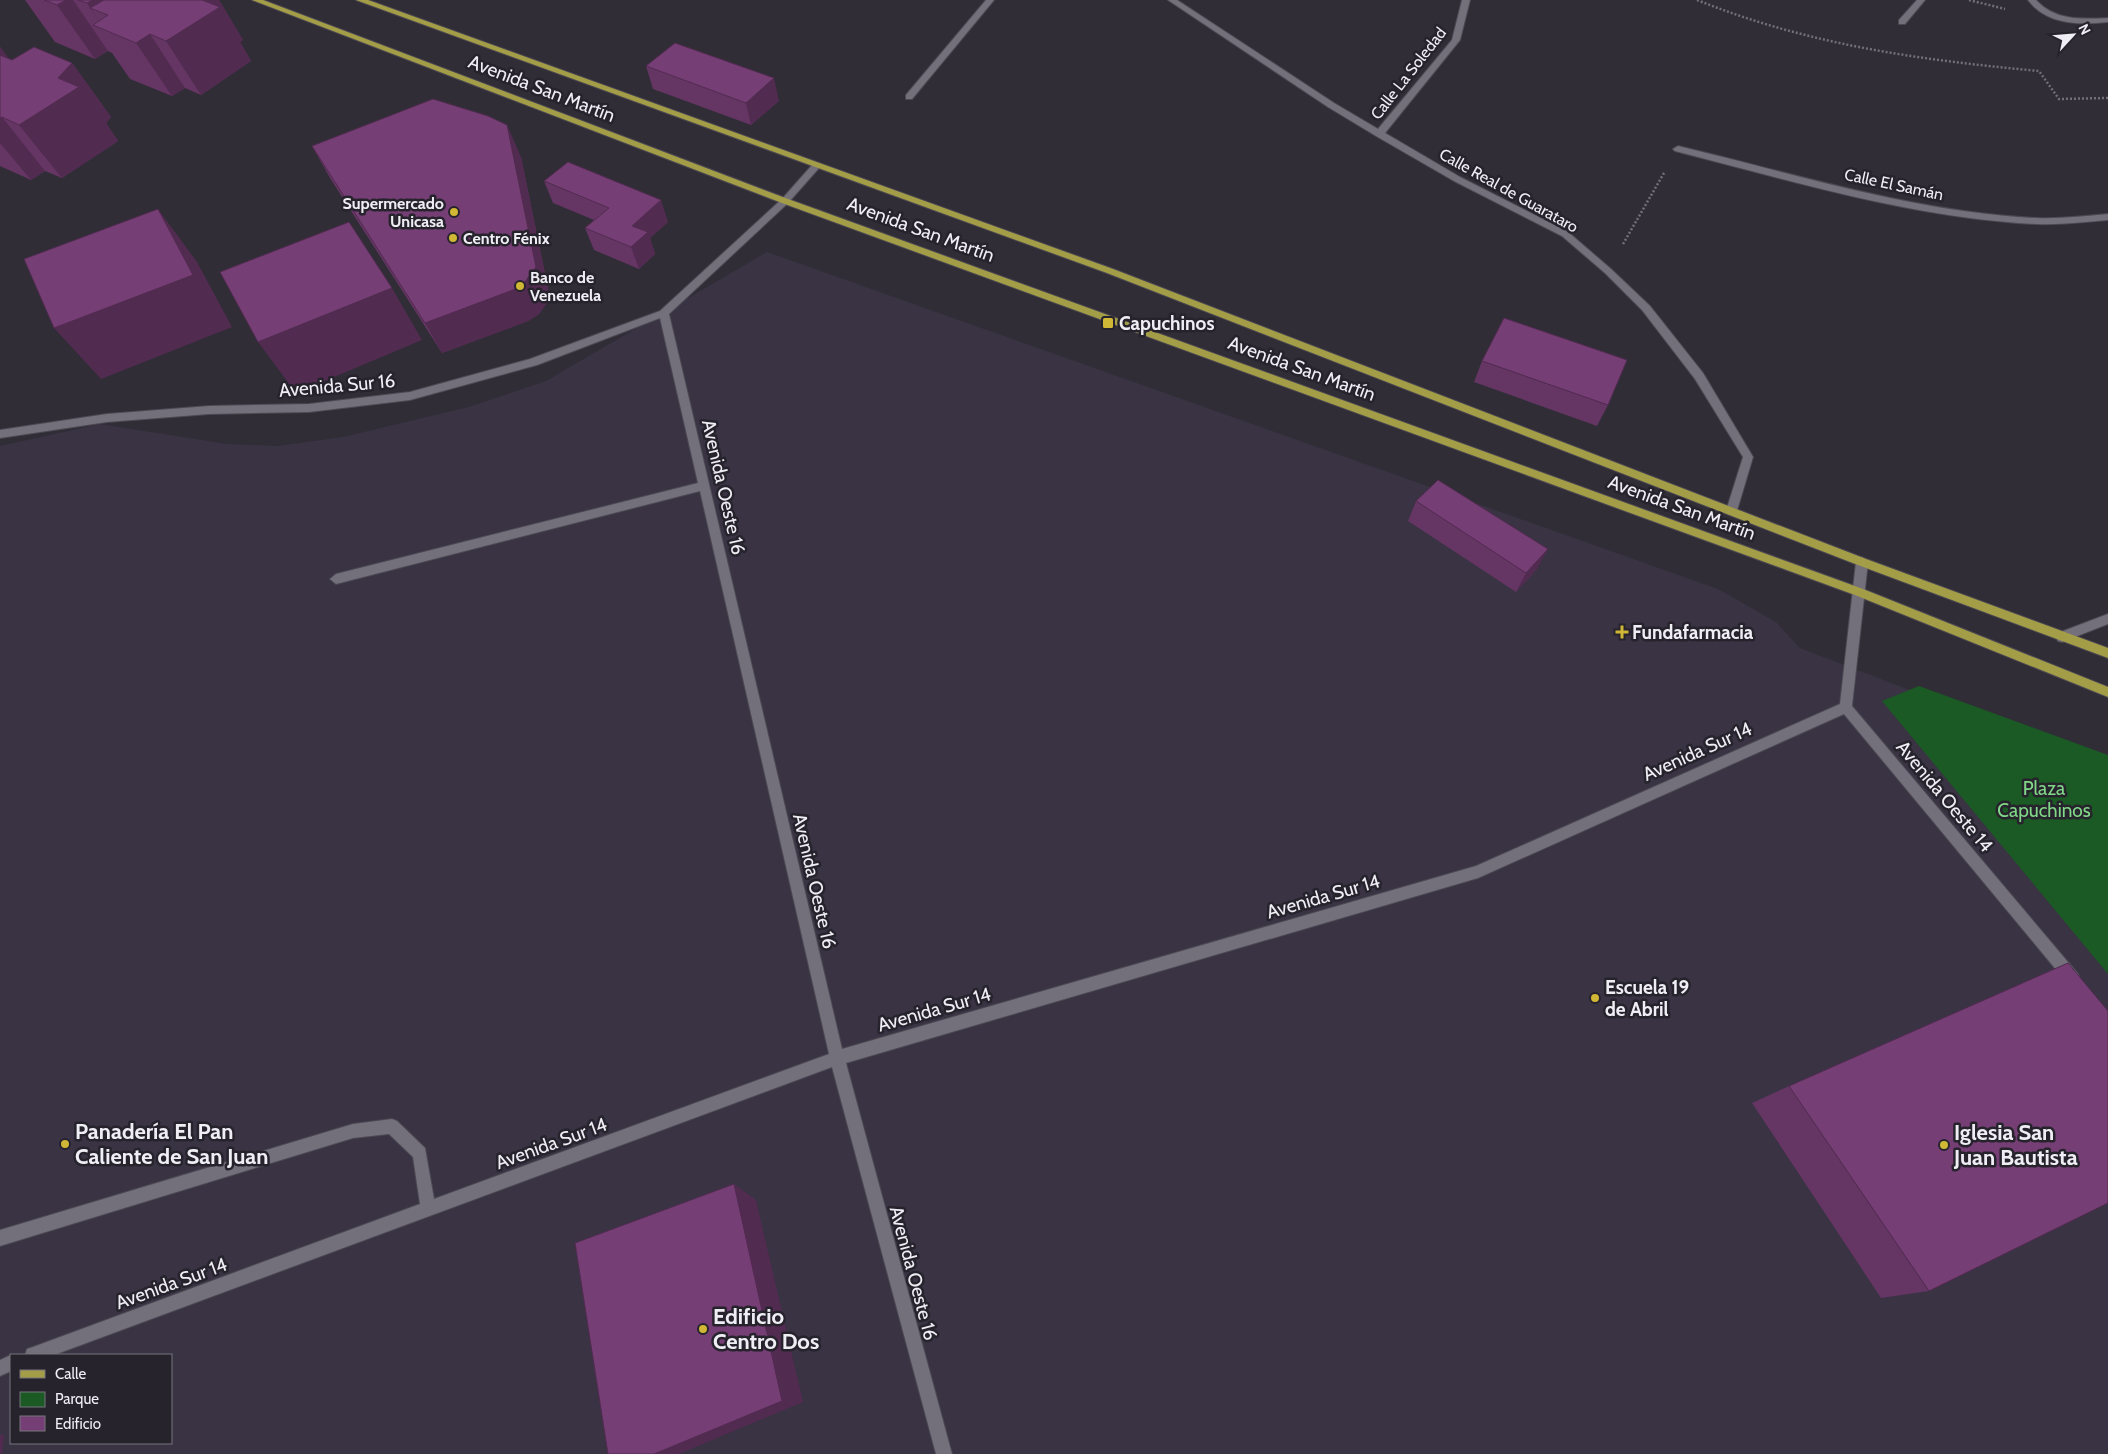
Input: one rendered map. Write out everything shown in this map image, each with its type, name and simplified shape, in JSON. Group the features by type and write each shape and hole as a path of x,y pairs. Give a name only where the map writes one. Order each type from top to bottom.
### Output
{"main road":[{"name":"Avenida San Martín","path":"256,0 785,200 1859,592 2108,692"},
{"name":"Avenida San Martín","path":"360,0 1110,271 1862,562 2108,653"}],"street":[{"path":"909,97 990,0"},
{"name":"Calle Real de Guarataro","path":"1172,0 1330,105 1457,179 1565,234 1608,270 1646,308 1699,376 1719,406 1748,457 1732,512"},
{"name":"Calle La Soledad","path":"1379,134 1456,40 1466,0"},
{"path":"1902,22 1921,0"},
{"path":"2032,0 2044,12 2059,19 2086,22 2108,20"},
{"name":"Calle El Samán","path":"1678,149 1881,198 1939,210 2037,221 2108,217"},
{"path":"664,313 785,200 816,166"},
{"name":"Avenida Sur 16","path":"0,434 107,418 210,410 309,408 410,396 533,362 664,313"},
{"name":"Avenida Oeste 16","path":"664,313 837,1058 944,1454"},
{"path":"336,579 704,486"},
{"path":"1846,707 1862,562"},
{"path":"2062,637 2108,619"},
{"name":"Avenida Sur 14","path":"36,1354 837,1058 1478,872 1846,707"},
{"name":"Avenida Oeste 14","path":"1846,707 2083,990"},
{"path":"0,1238 353,1131 392,1126 420,1153 428,1209"}],"path":[{"path":"1697,0 1726,13 1769,27 1864,49 1987,67 2039,71 2059,100 2108,98"},
{"path":"1608,270 1678,149"}],"shaded area":[{"path":"767,252 1718,589 1776,622 1800,648 2108,766 2108,1454 0,1454 0,446 100,424 227,444 278,446 343,437 469,407 546,381"}],"green space":[{"name":"Plaza Capuchinos","path":"1919,686 2108,755 2108,974 1882,701"}],"building":[{"path":"44,0 66,0 57,5"},
{"path":"78,0 93,0 87,3"},
{"path":"104,0 202,0 220,7 166,41 150,34 136,43 93,25 108,15 90,8"},
{"path":"675,43 774,78 746,103 646,66"},
{"path":"34,47 72,63 58,78 79,87 19,125 2,117 0,118 0,55 12,60"},
{"name":"Centro Fénix","path":"433,99 488,116 507,125 536,267 524,283 513,290 425,323 312,146"},
{"path":"568,162 661,200 632,226 648,232 631,247 585,228 609,208 544,181"},
{"path":"158,209 193,275 54,328 24,259"},
{"path":"349,222 392,288 258,342 220,272"},
{"path":"1504,318 1627,360 1608,405 1482,361"},
{"path":"1438,480 1548,549 1526,573 1416,501"},
{"name":"Iglesia San Juan Bautista","path":"2068,963 2108,1011 2108,1203 1929,1291 1789,1086"},
{"name":"Edificio Centro Dos","path":"734,1184 782,1401 654,1454 608,1454 575,1243"}],"place":[{"name":"Supermercado Unicasa","path":"454,212"},
{"name":"Centro Fénix","path":"453,238"},
{"name":"Banco de Venezuela","path":"520,286"},
{"name":"Capuchinos","path":"1108,323"},
{"name":"Fundafarmacia","path":"1622,632"},
{"name":"Escuela 19 de Abril","path":"1595,998"},
{"name":"Panadería El Pan Caliente de San Juan","path":"65,1144"},
{"name":"Iglesia San Juan Bautista","path":"1944,1145"},
{"name":"Edificio Centro Dos","path":"703,1329"}]}
